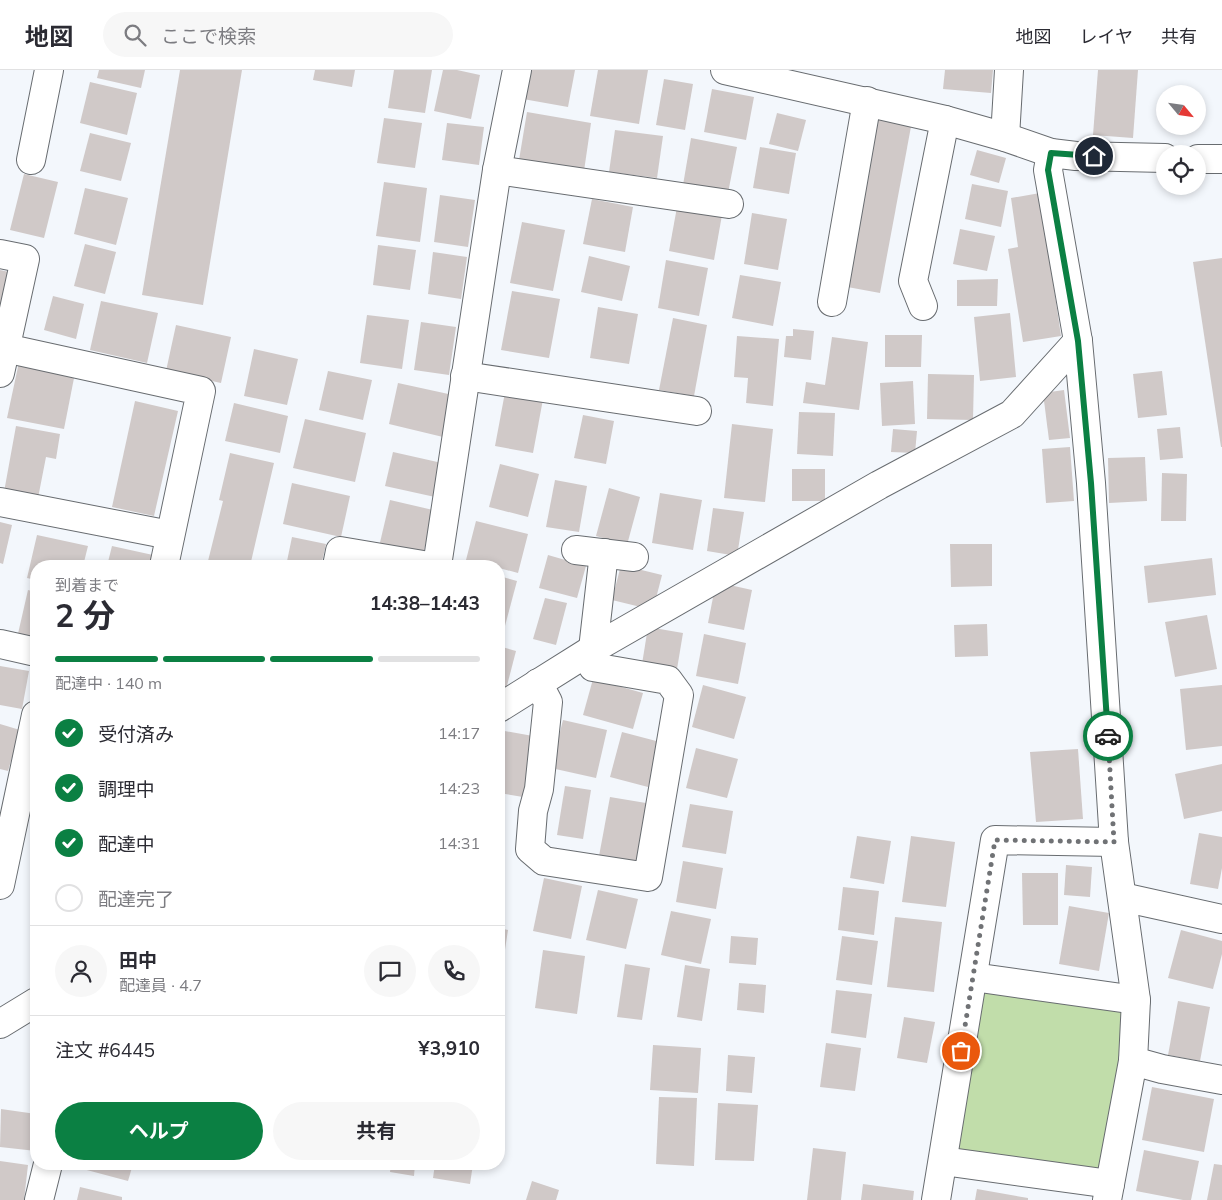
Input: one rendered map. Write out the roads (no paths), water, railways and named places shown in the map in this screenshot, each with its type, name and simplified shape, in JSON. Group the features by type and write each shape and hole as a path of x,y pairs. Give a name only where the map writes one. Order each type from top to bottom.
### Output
{"street":[{"path":"31,160 50,70"},
{"path":"439,560 497,170 517,70"},
{"path":"725,70 945,120 1005,137 1051,153 1076,156 1156,158"},
{"path":"1005,137 1009,70"},
{"path":"832,302 867,101"},
{"path":"923,306 913,281 945,120"},
{"path":"943,1161 1108,1192 1133,1061 1136,1000 1114,842 1092,493 1078,341 1048,170 1051,153"},
{"path":"1206,158 1222,159"},
{"path":"497,170 729,204"},
{"path":"0,254 25,259 3,360 201,391 165,560"},
{"path":"505,704 592,649 879,485 1012,414 1078,341"},
{"path":"465,376 697,411"},
{"path":"0,502 170,536"},
{"path":"576,550 634,557"},
{"path":"338,560 340,551 393,560"},
{"path":"538,683 548,702 539,789 533,811 530,849 544,861 648,877 679,695 668,680 593,667 592,649 604,553"},
{"path":"0,644 30,651"},
{"path":"0,885 11,778 30,730"},
{"path":"936,1200 995,840 1114,842"},
{"path":"1122,897 1222,919"},
{"path":"973,977 1136,1000"},
{"path":"0,1024 30,1007"},
{"path":"1133,1061 1162,1069 1222,1080"},
{"path":"39,1200 46,1170"}]}
